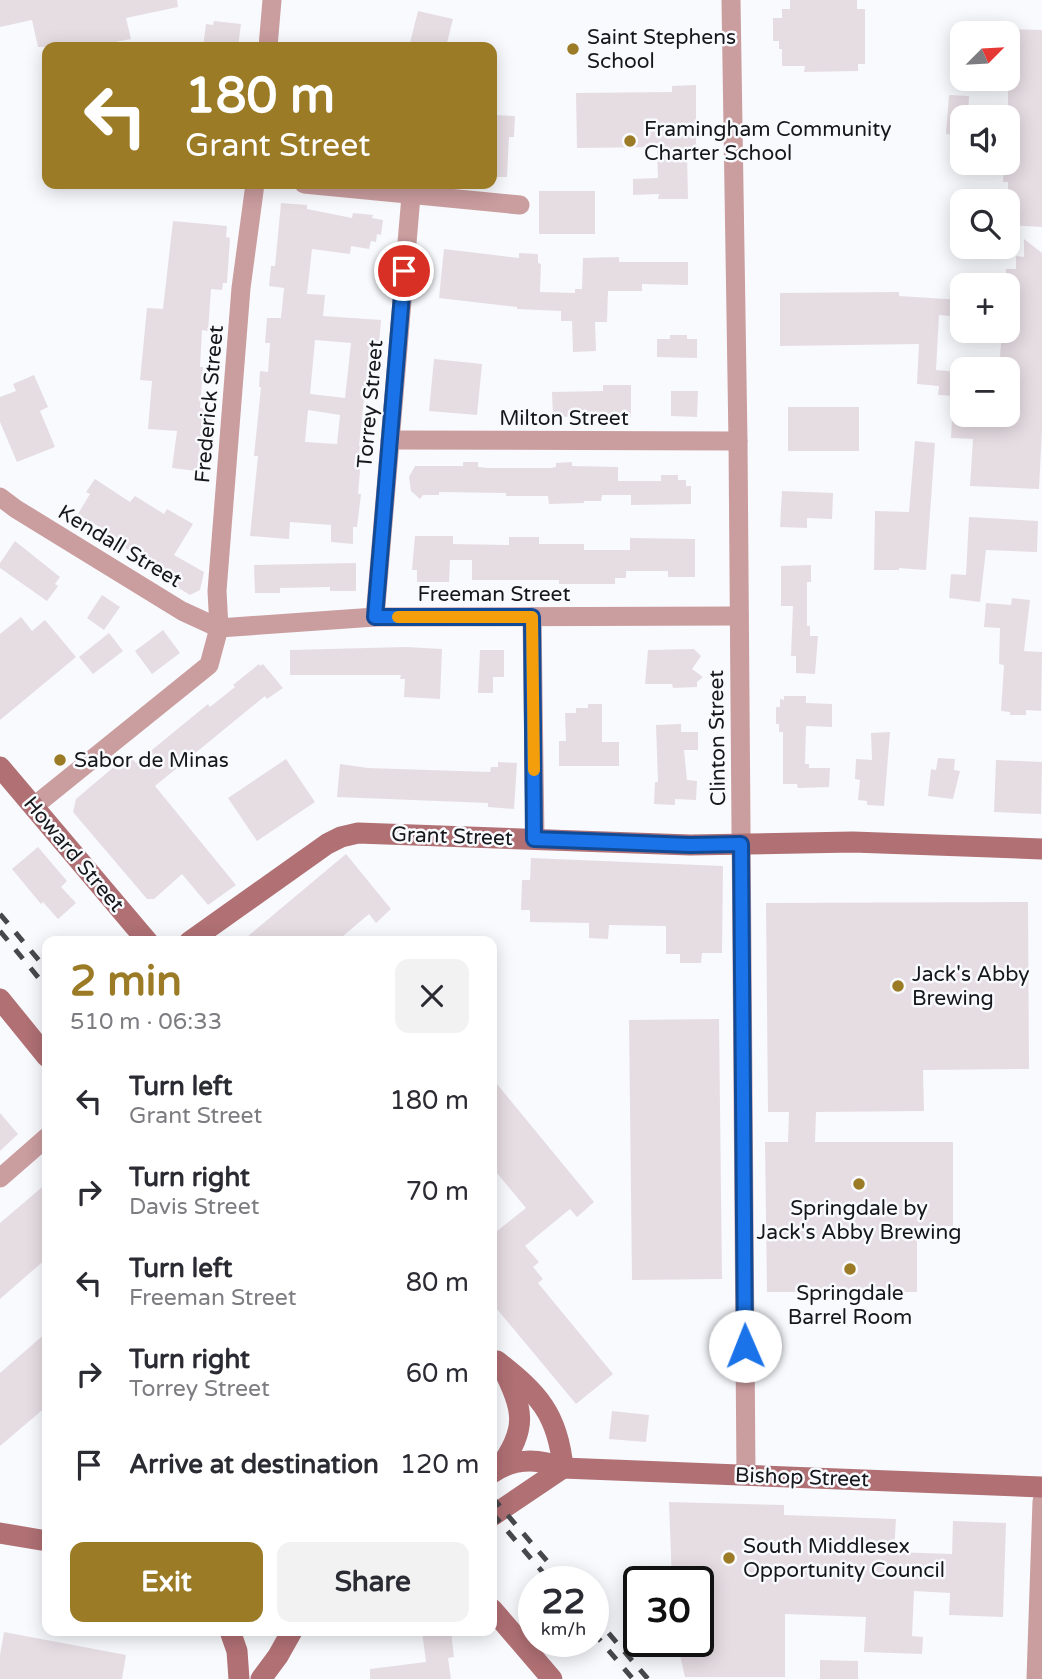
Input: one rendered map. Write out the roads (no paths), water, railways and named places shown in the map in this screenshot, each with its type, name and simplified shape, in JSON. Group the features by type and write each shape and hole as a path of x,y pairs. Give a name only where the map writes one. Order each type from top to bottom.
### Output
{"street":[{"path":"268,42 272,0"},
{"name":"Clinton Street","path":"731,0 738,441 746,1475"},
{"name":"Frederick Street","path":"219,628 217,591 240,301 254,189"},
{"path":"349,189 520,205"},
{"name":"Torrey Street","path":"375,617 411,196"},
{"name":"Milton Street","path":"390,440 738,441"},
{"name":"Kendall Street","path":"0,497 182,611 219,628"},
{"name":"Freeman Street","path":"219,628 375,617 739,616"},
{"path":"532,617 534,839"},
{"path":"33,807 209,665 219,628"},
{"name":"Howard Street","path":"0,767 143,936"},
{"name":"Grant Street","path":"197,936 327,844 349,834 690,845 853,842 1042,849"},
{"path":"0,999 42,1051"},
{"path":"0,1178 42,1142"},
{"path":"497,1359 532,1390 549,1413 558,1436 563,1468 497,1513"},
{"path":"497,1360 513,1388 521,1416 516,1442 497,1468"},
{"name":"Bishop Street","path":"497,1470 516,1462 533,1460 563,1468 1042,1487"},
{"path":"1035,1679 1042,1502"},
{"path":"0,1533 42,1540"},
{"path":"497,1615 552,1679"},
{"path":"232,1636 237,1651 239,1679"},
{"path":"261,1679 289,1636"}],"railway":[{"path":"0,914 42,964"},
{"path":"0,931 42,982"},
{"path":"497,1503 551,1566"},
{"path":"497,1519 537,1566"},
{"path":"609,1634 648,1679"},
{"path":"609,1651 633,1679"}],"place":[{"name":"Saint Stephens School","path":"573,49"},
{"name":"Framingham Community Charter School","path":"630,141"},
{"name":"Sabor de Minas","path":"60,760"},
{"name":"Jack's Abby Brewing","path":"898,986"},
{"name":"Springdale by Jack's Abby Brewing","path":"859,1184"},
{"name":"Springdale Barrel Room","path":"850,1269"},
{"name":"South Middlesex Opportunity Council","path":"729,1558"}]}
